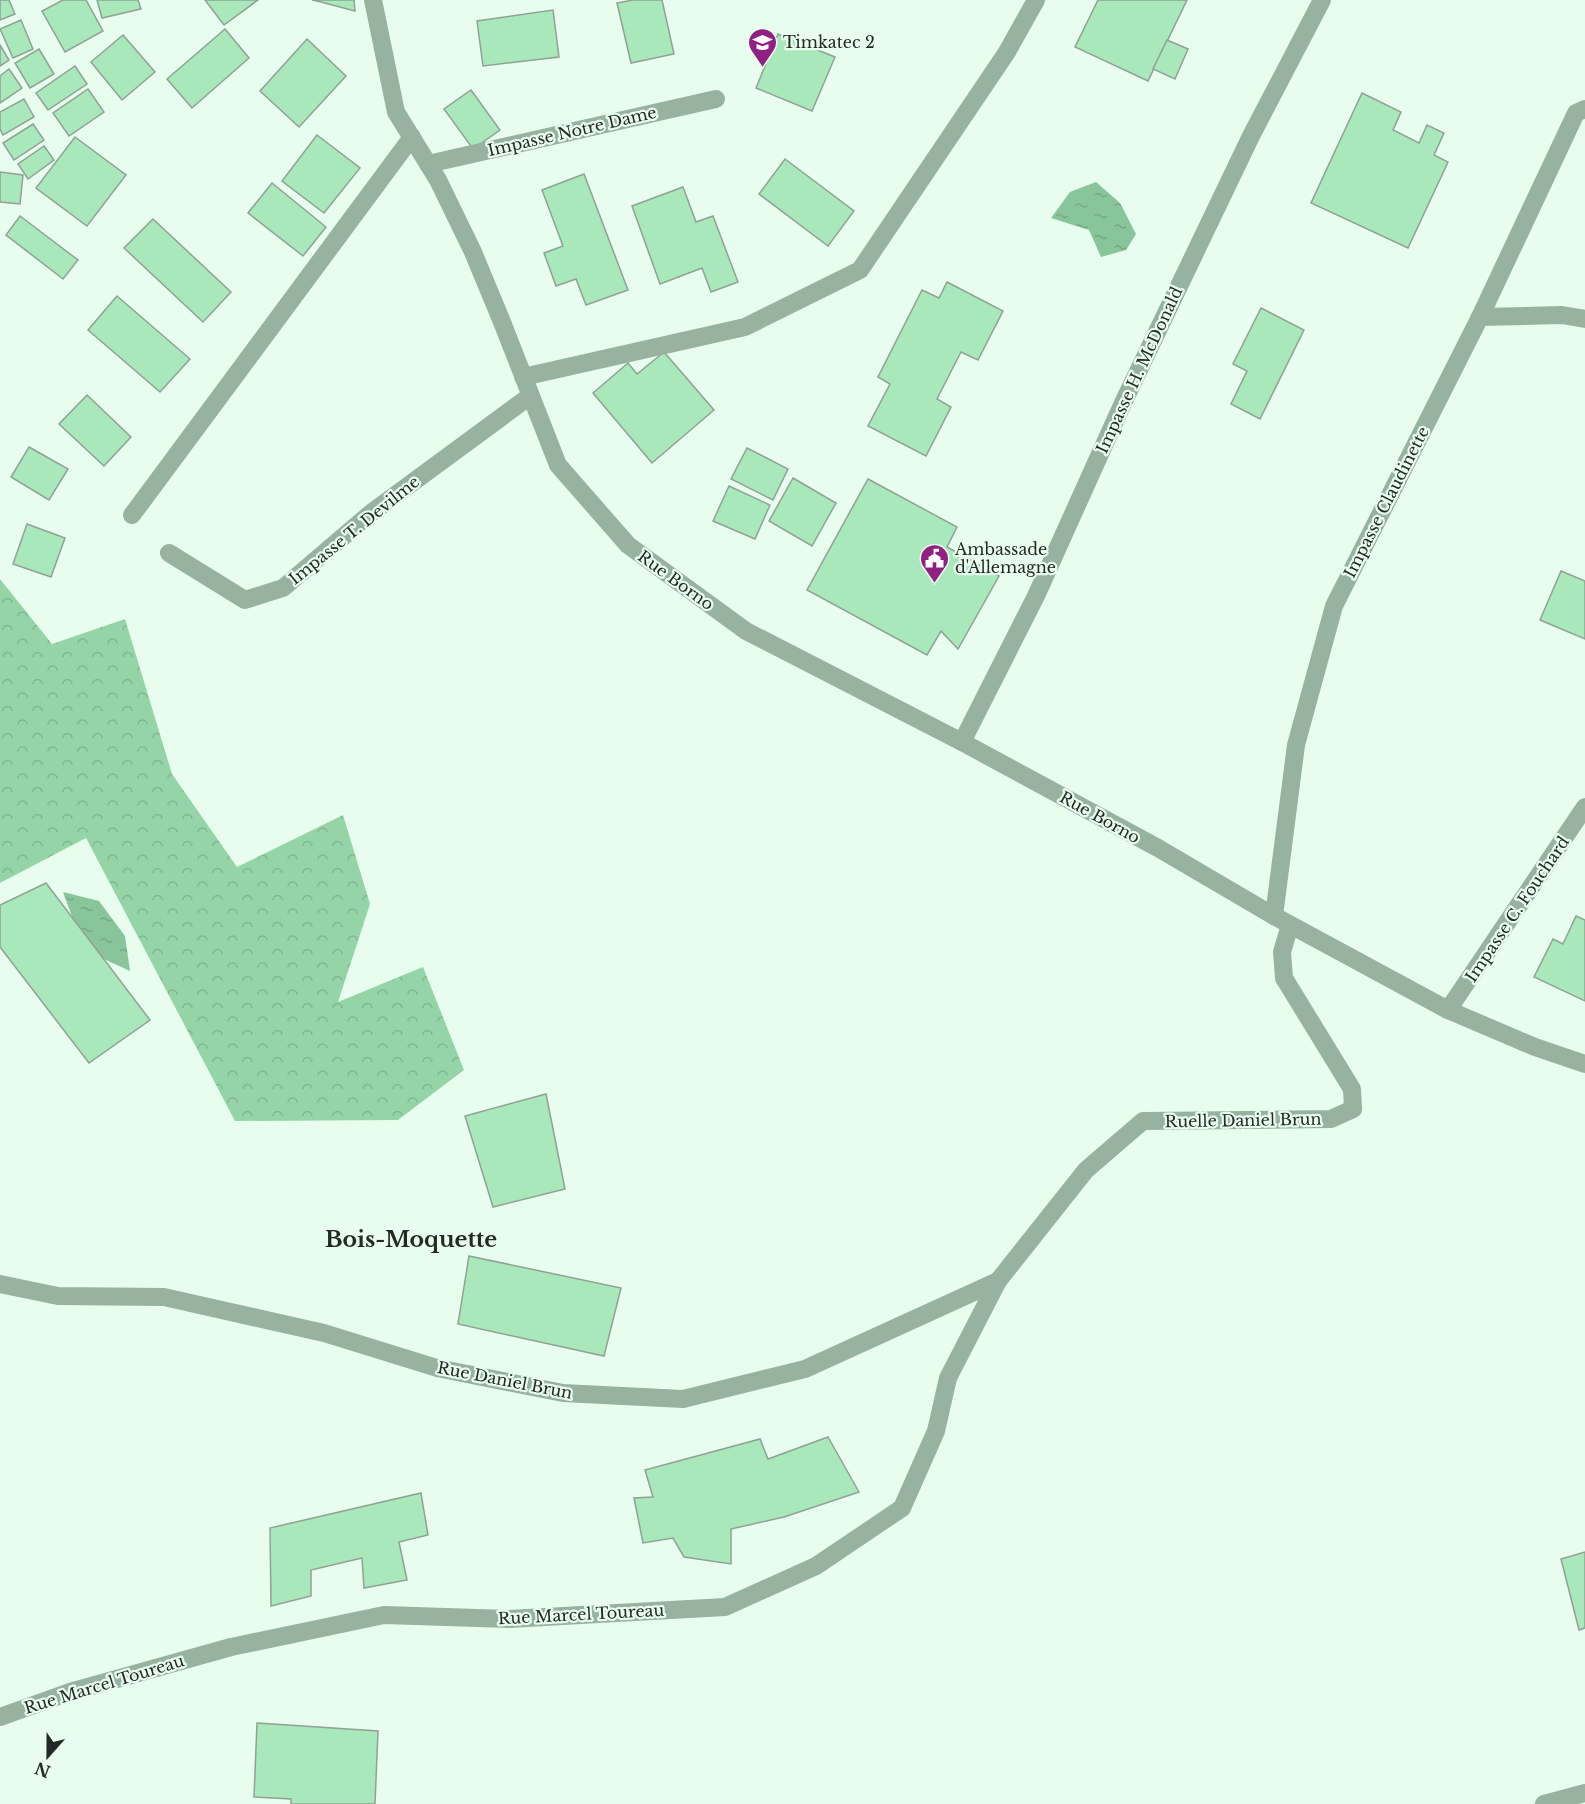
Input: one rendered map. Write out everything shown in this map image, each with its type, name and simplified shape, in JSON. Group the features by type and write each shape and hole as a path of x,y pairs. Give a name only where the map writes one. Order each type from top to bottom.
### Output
{"street":[{"name":"Rue Borno","path":"373,0 396,112 428,164 473,252 558,465 628,545 746,631 962,742 1158,848 1282,920 1448,1010 1535,1047 1585,1064"},
{"path":"523,377 745,327 860,270 1006,52 1036,0"},
{"name":"Impasse H. McDonald","path":"962,742 1036,596 1122,403 1251,135 1322,0"},
{"name":"Impasse Notre Dame","path":"428,164 716,99"},
{"name":"Impasse Claudinette","path":"1282,920 1296,745 1334,606 1581,111"},
{"path":"132,515 412,137"},
{"path":"1480,317 1562,315 1585,319"},
{"name":"Impasse T. Devilme","path":"169,553 245,600 283,588 371,513 530,396"},
{"name":"Impasse C. Fouchard","path":"1448,1010 1585,807"},
{"name":"Ruelle Daniel Brun","path":"998,1281 1086,1170 1143,1121 1331,1119 1353,1110 1352,1089 1284,978 1282,920"},
{"name":"Rue Daniel Brun","path":"0,1284 58,1296 164,1297 324,1333 437,1368 563,1393 682,1399 805,1369 998,1281"},
{"name":"Rue Marcel Toureau","path":"0,1717 70,1692 231,1647 384,1615 509,1619 725,1607 816,1566 902,1508 936,1431 948,1378 998,1281"},
{"path":"1544,1804 1585,1792"}],"green space":[{"path":"0,579 52,644 125,619 172,774 237,867 343,815 370,904 338,1002 423,967 464,1070 398,1120 235,1121 86,838 0,883"}],"water":[{"path":"1096,182 1120,203 1136,234 1126,250 1101,257 1089,230 1051,218 1070,192"},
{"path":"63,892 99,901 125,936 130,971 104,959 73,919"}],"building":[{"path":"0,0 9,0 15,14 0,20"},
{"path":"63,0 86,0 103,31 65,52 42,11"},
{"path":"97,0 138,0 141,9 102,18"},
{"path":"205,0 258,0 224,25"},
{"path":"312,0 354,0 355,11 317,1"},
{"path":"633,0 662,0 674,54 631,63 617,3"},
{"path":"1098,0 1187,0 1148,81 1075,47"},
{"path":"553,10 559,57 483,66 477,21"},
{"path":"21,20 33,49 13,58 0,29"},
{"path":"225,29 249,58 192,108 167,79"},
{"path":"778,34 835,57 812,111 756,88"},
{"path":"123,35 155,72 122,100 91,62"},
{"path":"307,39 346,76 299,127 260,91"},
{"path":"1167,40 1188,49 1175,79 1153,69"},
{"path":"0,45 9,60 0,66"},
{"path":"39,49 54,74 30,88 15,63"},
{"path":"75,66 87,84 48,110 36,93"},
{"path":"9,69 22,88 0,103 0,76"},
{"path":"88,89 104,112 69,136 53,113"},
{"path":"471,90 500,130 473,149 444,109"},
{"path":"1362,93 1401,112 1393,130 1419,143 1427,125 1444,133 1434,155 1448,162 1408,248 1311,203"},
{"path":"24,99 34,117 3,135 0,129 0,112"},
{"path":"33,124 44,140 14,160 3,143"},
{"path":"317,135 360,168 324,213 282,181"},
{"path":"75,137 126,175 87,226 36,188"},
{"path":"44,146 54,160 28,179 18,164"},
{"path":"785,159 854,211 828,246 759,194"},
{"path":"0,172 23,175 20,204 0,202"},
{"path":"584,174 628,290 586,305 576,279 556,286 544,253 563,246 542,190"},
{"path":"272,183 326,227 303,256 248,213"},
{"path":"683,187 696,222 713,216 738,282 711,292 702,268 660,284 632,206"},
{"path":"20,216 78,260 63,279 6,235"},
{"path":"153,219 231,292 203,322 124,248"},
{"path":"947,282 1003,311 978,360 961,352 937,399 951,407 926,456 868,426 890,384 878,377 922,290 939,298"},
{"path":"117,296 190,359 160,392 88,330"},
{"path":"1261,308 1304,330 1260,419 1231,404 1247,371 1233,364"},
{"path":"664,352 714,410 652,463 593,393 628,363 637,374"},
{"path":"87,395 131,437 104,466 59,424"},
{"path":"29,447 68,469 49,500 11,477"},
{"path":"747,448 788,469 773,500 731,479"},
{"path":"793,478 836,503 812,546 769,521"},
{"path":"868,479 957,527 947,547 999,576 958,649 941,631 927,655 807,590"},
{"path":"729,486 770,505 755,539 713,521"},
{"path":"27,524 65,538 51,577 13,564"},
{"path":"1561,571 1585,581 1585,639 1540,620"},
{"path":"46,883 150,1020 89,1063 0,947 0,905"},
{"path":"1576,916 1585,920 1585,1001 1534,977 1553,939 1563,944"},
{"path":"546,1094 565,1189 493,1207 465,1116"},
{"path":"469,1256 621,1288 604,1356 458,1324"},
{"path":"828,1437 859,1492 784,1517 731,1529 731,1564 684,1557 673,1538 643,1543 634,1498 653,1497 645,1470 760,1439 768,1459"},
{"path":"421,1493 428,1535 399,1542 407,1580 364,1588 362,1558 311,1570 311,1596 271,1606 270,1528"},
{"path":"1585,1552 1585,1628 1579,1630 1561,1559"},
{"path":"257,1723 378,1731 375,1804 291,1804 291,1799 254,1797"}],"place":[{"name":"Timkatec 2","path":"762,68"},
{"name":"Ambassade d'Allemagne","path":"934,584"}],"district":[{"name":"Bois-Moquette","path":"411,1239"}]}
